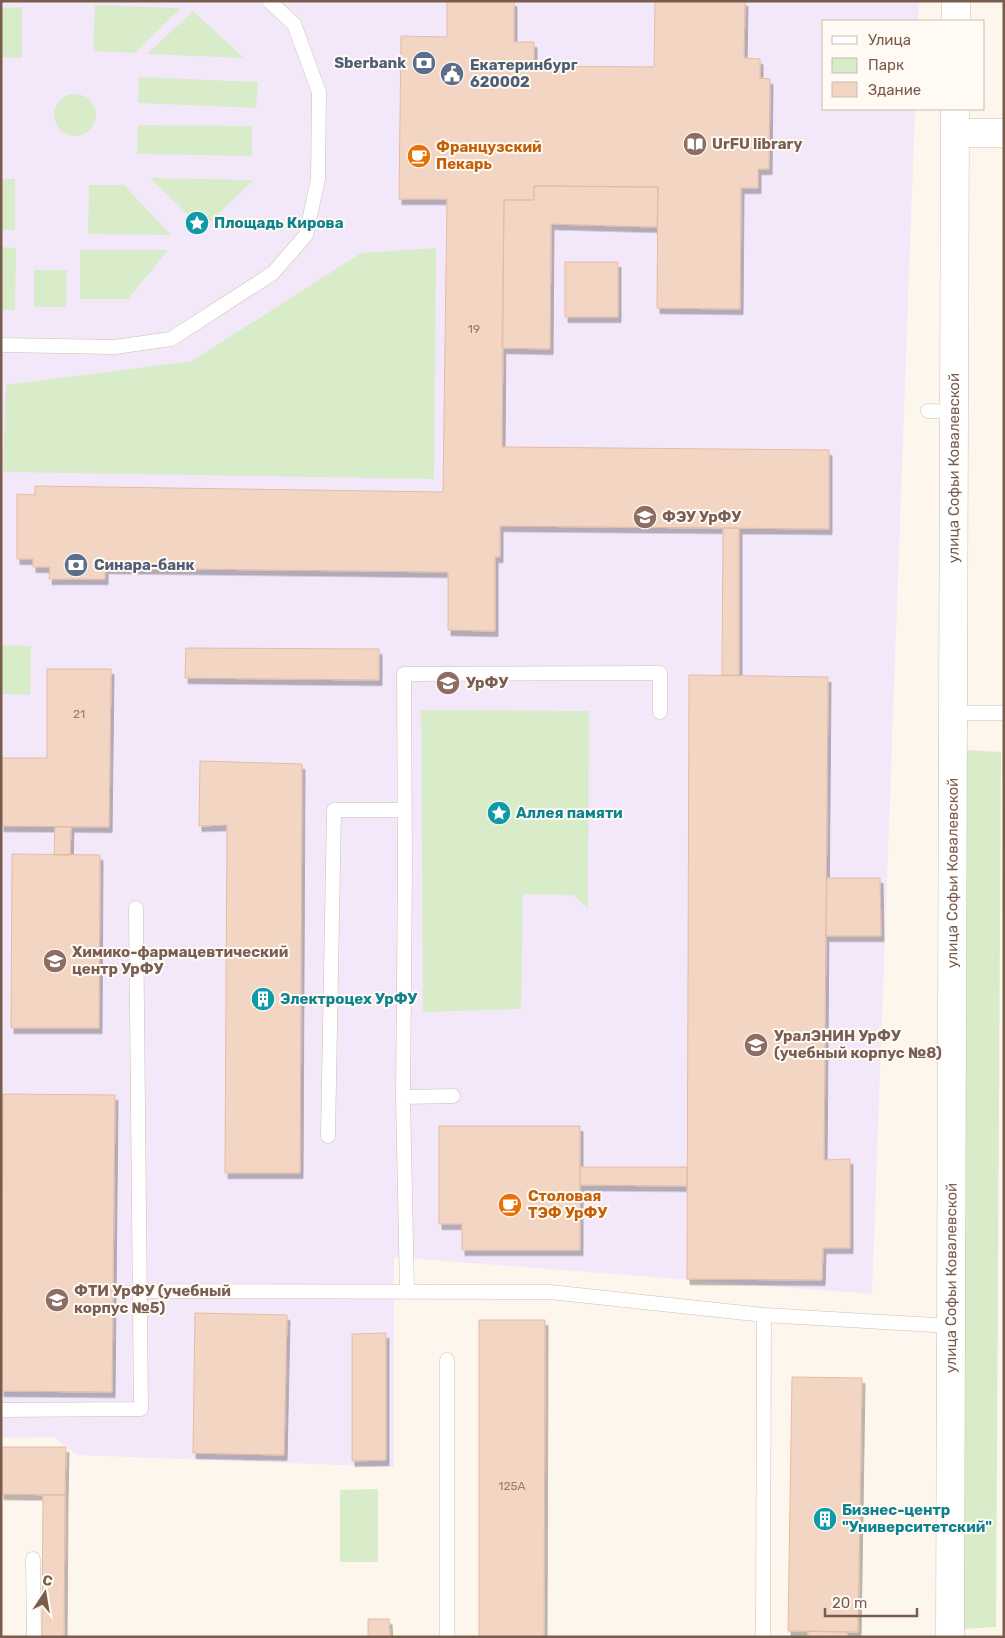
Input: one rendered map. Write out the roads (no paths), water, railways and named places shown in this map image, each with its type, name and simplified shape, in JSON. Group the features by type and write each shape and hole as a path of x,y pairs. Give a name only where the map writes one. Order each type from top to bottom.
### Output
{"street":[{"path":"956,1 956,20"},
{"path":"955,121 1004,133"},
{"name":"улица Софьи Ковалевской","path":"950,1637 955,121"}],"lane":[{"path":"1,345 114,347 170,339 273,272 306,234 318,179 319,92 294,24 269,1"},
{"path":"928,411 955,412"},
{"path":"407,1291 402,1096 405,810 404,674 660,673 660,712"},
{"path":"954,713 1004,713"},
{"path":"328,1136 334,810 405,810"},
{"path":"1,1410 141,1409 136,908"},
{"path":"402,1096 453,1096"},
{"path":"140,1291 550,1292 764,1315 951,1326"},
{"path":"763,1637 764,1315"},
{"path":"447,1360 447,1637"},
{"path":"33,1559 34,1637"}],"place":[{"name":"Sberbank","path":"424,63"},
{"name":"Екатеринбург 620002","path":"452,74"},
{"name":"UrFU library","path":"695,144"},
{"name":"Французский Пекарь","path":"419,156"},
{"name":"Площадь Кирова","path":"197,223"},
{"name":"ФЭУ УрФУ","path":"645,517"},
{"name":"Синара-банк","path":"76,565"},
{"name":"УрФУ","path":"448,683"},
{"name":"Аллея памяти","path":"499,813"},
{"name":"Химико-фармацевтический центр УрФУ","path":"55,961"},
{"name":"Электроцех УрФУ","path":"263,999"},
{"name":"УралЭНИН УрФУ (учебный корпус №8)","path":"756,1045"},
{"name":"Столовая ТЭФ УрФУ","path":"510,1205"},
{"name":"ФТИ УрФУ (учебный корпус №5)","path":"57,1300"},
{"name":"Бизнес-центр \"Университетский\"","path":"825,1519"}]}
